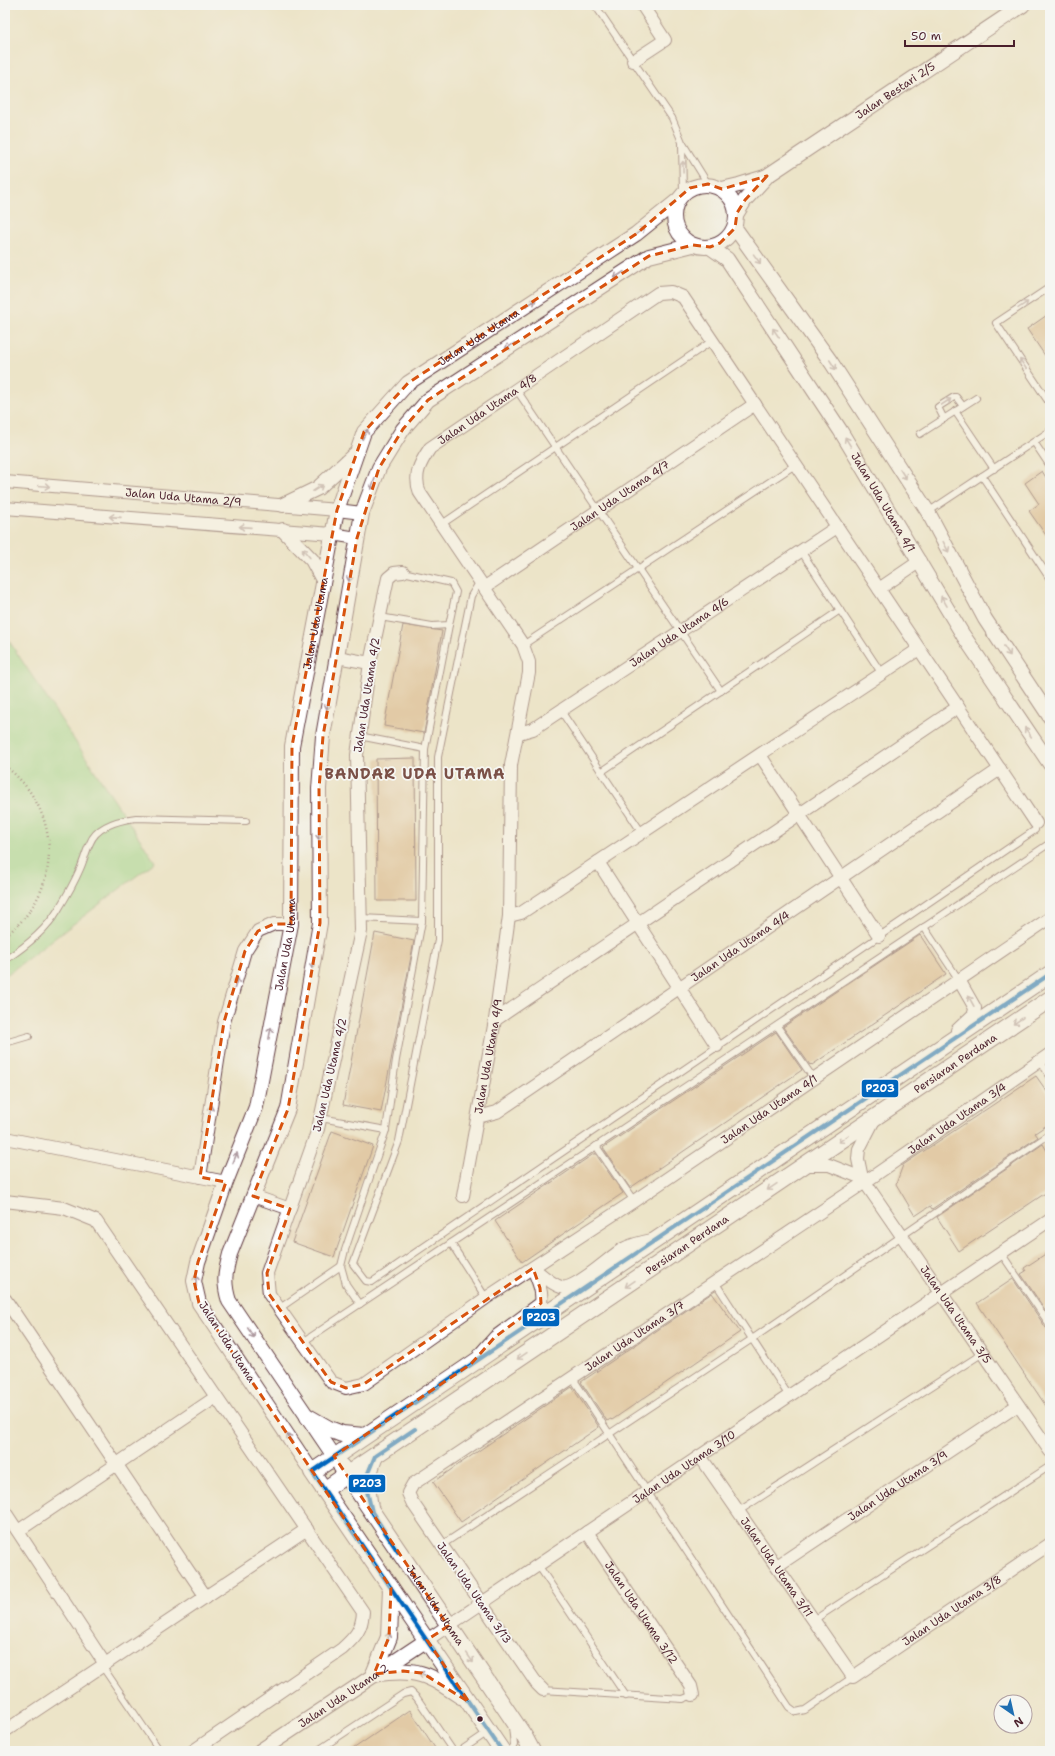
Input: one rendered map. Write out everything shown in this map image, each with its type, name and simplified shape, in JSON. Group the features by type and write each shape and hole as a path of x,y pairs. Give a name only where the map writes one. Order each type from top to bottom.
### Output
{"main road":[{"name":"Persiaran Perdana","path":"312,1472 1050,974"},
{"name":"Persiaran Perdana","path":"324,1490 1050,1000"},
{"path":"308,1417 329,1429 342,1434 364,1436"},
{"name":"Jalan Uda Utama","path":"334,1456 448,1626 512,1718 532,1751"},
{"path":"372,1512 367,1491 368,1473 375,1456"},
{"name":"Jalan Uda Utama","path":"312,1472 502,1751"},
{"path":"391,1588 389,1637 374,1674 403,1671 422,1673 437,1680 469,1702"}],"street":[{"path":"633,61 665,40 642,5"},
{"name":"Jalan Bestari 2/5","path":"737,213 745,200 768,176 1023,5"},
{"name":"Jalan Bestari 2/5","path":"722,189 768,176"},
{"path":"708,184 722,189 729,195 734,203 737,213 734,228 729,237 710,247 701,247 693,245 684,239 676,226 674,211 680,197 699,185 708,184"},
{"name":"Jalan Uda Utama","path":"312,1472 199,1303 194,1281 198,1262 226,1182 256,1107 291,924 292,746 337,510 364,432 408,383 636,234 680,197"},
{"path":"734,228 831,362 928,512 985,619 1050,717"},
{"name":"Jalan Uda Utama","path":"334,1456 229,1301 225,1289 224,1274 230,1254 288,1109 320,923 319,789 323,736 362,513 379,468 403,429 428,400 649,256 693,245"},
{"name":"Jalan Uda Utama 4/1","path":"710,247 727,259 732,266 840,430 964,635 1050,764"},
{"name":"Jalan Uda Utama 4/8","path":"519,733 530,662 523,645 420,493 417,484 418,469 422,460 430,448 658,293 671,292 683,297 712,341"},
{"path":"712,341 1036,824"},
{"name":"Jalan Uda Utama 4/7","path":"483,584 598,510 755,404"},
{"path":"283,505 318,488 339,471 357,452"},
{"name":"Jalan Uda Utama 2/9","path":"5,482 362,513"},
{"path":"5,508 332,534 357,538"},
{"name":"Jalan Uda Utama 4/6","path":"519,733 533,729 561,711 837,527"},
{"path":"283,530 312,560 323,580"},
{"path":"879,589 920,561"},
{"name":"Jalan Uda Utama 4/2","path":"403,572 394,573 388,578 370,663 356,755 362,931 318,1130 267,1273 270,1294 331,1382 346,1388 364,1384 486,1298"},
{"path":"509,916 521,913 919,649"},
{"path":"337,657 370,663"},
{"path":"495,1020 958,707"},
{"name":"Jalan Uda Utama 4/9","path":"463,1196 495,1020 509,916 511,765 519,733"},
{"path":"760,755 879,936"},
{"name":"Jalan Uda Utama 4/4","path":"478,1117 497,1112 1000,769"},
{"path":"598,862 717,1046"},
{"name":"Jalan Uda Utama 4/1","path":"486,1298 634,1201 1050,918"},
{"path":"200,1177 224,1022 245,951 258,931 274,924 291,924"},
{"path":"936,1051 974,1014 975,1008 959,980"},
{"name":"Jalan Uda Utama 3/4","path":"864,1180 1050,1054"},
{"path":"864,1180 858,1159 859,1149 876,1117"},
{"path":"8,1138 226,1182"},
{"path":"805,1165 829,1164 864,1180"},
{"name":"Jalan Uda Utama 3/5","path":"864,1180 1050,1451"},
{"name":"Jalan Uda Utama 3/7","path":"408,1493 413,1484 715,1282 864,1180"},
{"path":"253,1196 290,1209"},
{"path":"5,1201 64,1208 96,1221 362,1612 362,1624 354,1638 342,1650 193,1751"},
{"name":"Jalan Uda Utama 3/10","path":"427,1640 1050,1220"},
{"path":"533,1268 562,1287 568,1286 582,1279 621,1250 633,1244 656,1240"},
{"path":"471,1364 495,1337 541,1303 542,1295 533,1268"},
{"path":"5,1299 206,1597"},
{"path":"18,1531 216,1397"},
{"name":"Jalan Uda Utama 3/9","path":"777,1566 1018,1405"},
{"name":"Jalan Uda Utama 3/11","path":"700,1456 853,1677"},
{"name":"Jalan Uda Utama 3/13","path":"408,1493 412,1502 537,1684 543,1690"},
{"path":"5,1512 104,1665"},
{"path":"5,1731 306,1529"},
{"name":"Jalan Uda Utama 3/12","path":"587,1532 691,1686 692,1695"},
{"name":"Jalan Uda Utama 3/8","path":"853,1677 1050,1544"},
{"name":"Jalan Uda Utama 2","path":"260,1751 427,1640"}],"lane":[{"path":"595,5 672,118 682,142 708,184"},
{"path":"680,197 682,142"},
{"path":"1050,287 996,324 1050,404"},
{"path":"442,524 712,341"},
{"path":"516,389 721,691"},
{"path":"944,419 938,407 954,396 963,406"},
{"path":"920,434 976,398"},
{"path":"955,411 994,469"},
{"path":"928,512 1050,431"},
{"path":"1034,442 1050,466"},
{"path":"523,645 795,465"},
{"path":"982,476 1050,580"},
{"path":"801,551 882,674"},
{"path":"360,1304 346,1284 341,1266 345,1250 386,1130 396,1060 422,921 425,749 456,592 451,583 403,572"},
{"path":"483,584 471,596 438,757 438,940 400,1141 353,1264 366,1281 372,1282 1035,830 1036,824"},
{"path":"601,772 840,610"},
{"path":"380,617 432,626 449,625"},
{"path":"561,711 642,833"},
{"path":"359,736 425,749"},
{"path":"5,960 17,953 42,930 58,911 80,870 90,841 104,827 121,820 136,818 246,821"},
{"path":"303,1342 1050,843"},
{"path":"361,918 422,921"},
{"path":"924,927 959,980"},
{"path":"777,1026 814,1079"},
{"path":"5,1043 29,1036"},
{"path":"1040,1061 1050,1076"},
{"path":"321,1118 386,1130"},
{"path":"442,1545 903,1237 1050,1134"},
{"path":"596,1146 634,1201"},
{"path":"451,1243 486,1298"},
{"path":"1001,1253 1050,1325"},
{"path":"280,1308 341,1266"},
{"path":"715,1282 789,1396"},
{"path":"739,1511 983,1353"},
{"path":"572,1377 789,1707 796,1712 805,1710 853,1677"},
{"path":"814,1620 1050,1466"},
{"path":"538,1565 626,1696"},
{"path":"104,1665 160,1751"},
{"path":"543,1690 683,1699 692,1695"},
{"path":"317,1751 403,1694 411,1692 417,1698 453,1751"},
{"path":"511,1751 514,1745 512,1718"},
{"path":"460,1751 489,1731"}],"path":[{"path":"5,766 25,784 34,798 46,829 50,849 49,866 41,894 32,910 5,936"}],"highlighted area":[{"path":"767,176 745,200 737,213 735,228 720,243 710,247 693,245 649,256 428,400 403,429 379,468 357,538 323,736 319,789 320,923 288,1109 253,1196 290,1209 267,1273 269,1294 331,1382 346,1388 364,1384 533,1268 540,1288 541,1303 495,1337 471,1364 334,1456 448,1626 427,1640 469,1702 422,1673 403,1671 374,1674 389,1637 391,1588 199,1303 194,1281 198,1262 226,1182 200,1177 224,1022 245,951 258,931 274,924 291,924 292,746 337,510 364,432 408,383 636,234 690,188 708,184 722,189"}],"green space":[{"path":"5,635 155,862 5,976"}],"building":[{"path":"1050,313 1050,363 1027,329"},
{"path":"1042,471 1050,484 1050,541 1029,511 1039,504 1025,483"},
{"path":"403,625 442,631 424,733 384,726"},
{"path":"415,758 416,901 377,901 376,759"},
{"path":"375,933 414,941 381,1112 343,1105"},
{"path":"920,935 946,974 810,1065 783,1027"},
{"path":"776,1032 802,1070 630,1188 603,1148"},
{"path":"1036,1076 1050,1096 1050,1123 1035,1133 1038,1137 932,1209 930,1206 915,1216 896,1184 903,1165"},
{"path":"332,1131 373,1146 334,1257 292,1242"},
{"path":"1043,1144 1050,1156 1050,1190 959,1251 937,1217"},
{"path":"595,1153 623,1193 522,1262 495,1221"},
{"path":"1050,1251 1050,1317 1021,1274 1026,1271 1024,1268"},
{"path":"1013,1279 1046,1328 1050,1329 1050,1412 977,1303"},
{"path":"712,1293 740,1332 612,1420 607,1421 581,1382"},
{"path":"572,1387 599,1427 461,1522 433,1482"},
{"path":"410,1710 437,1751 350,1751"}],"transit line":[{"name":"P203","path":"502,1751 312,1472 1050,974"},
{"name":"P203","path":"398,1552 372,1512 367,1491 368,1473 375,1456 415,1429"}],"district":[{"name":"BANDAR UDA UTAMA","path":"415,774"}]}
